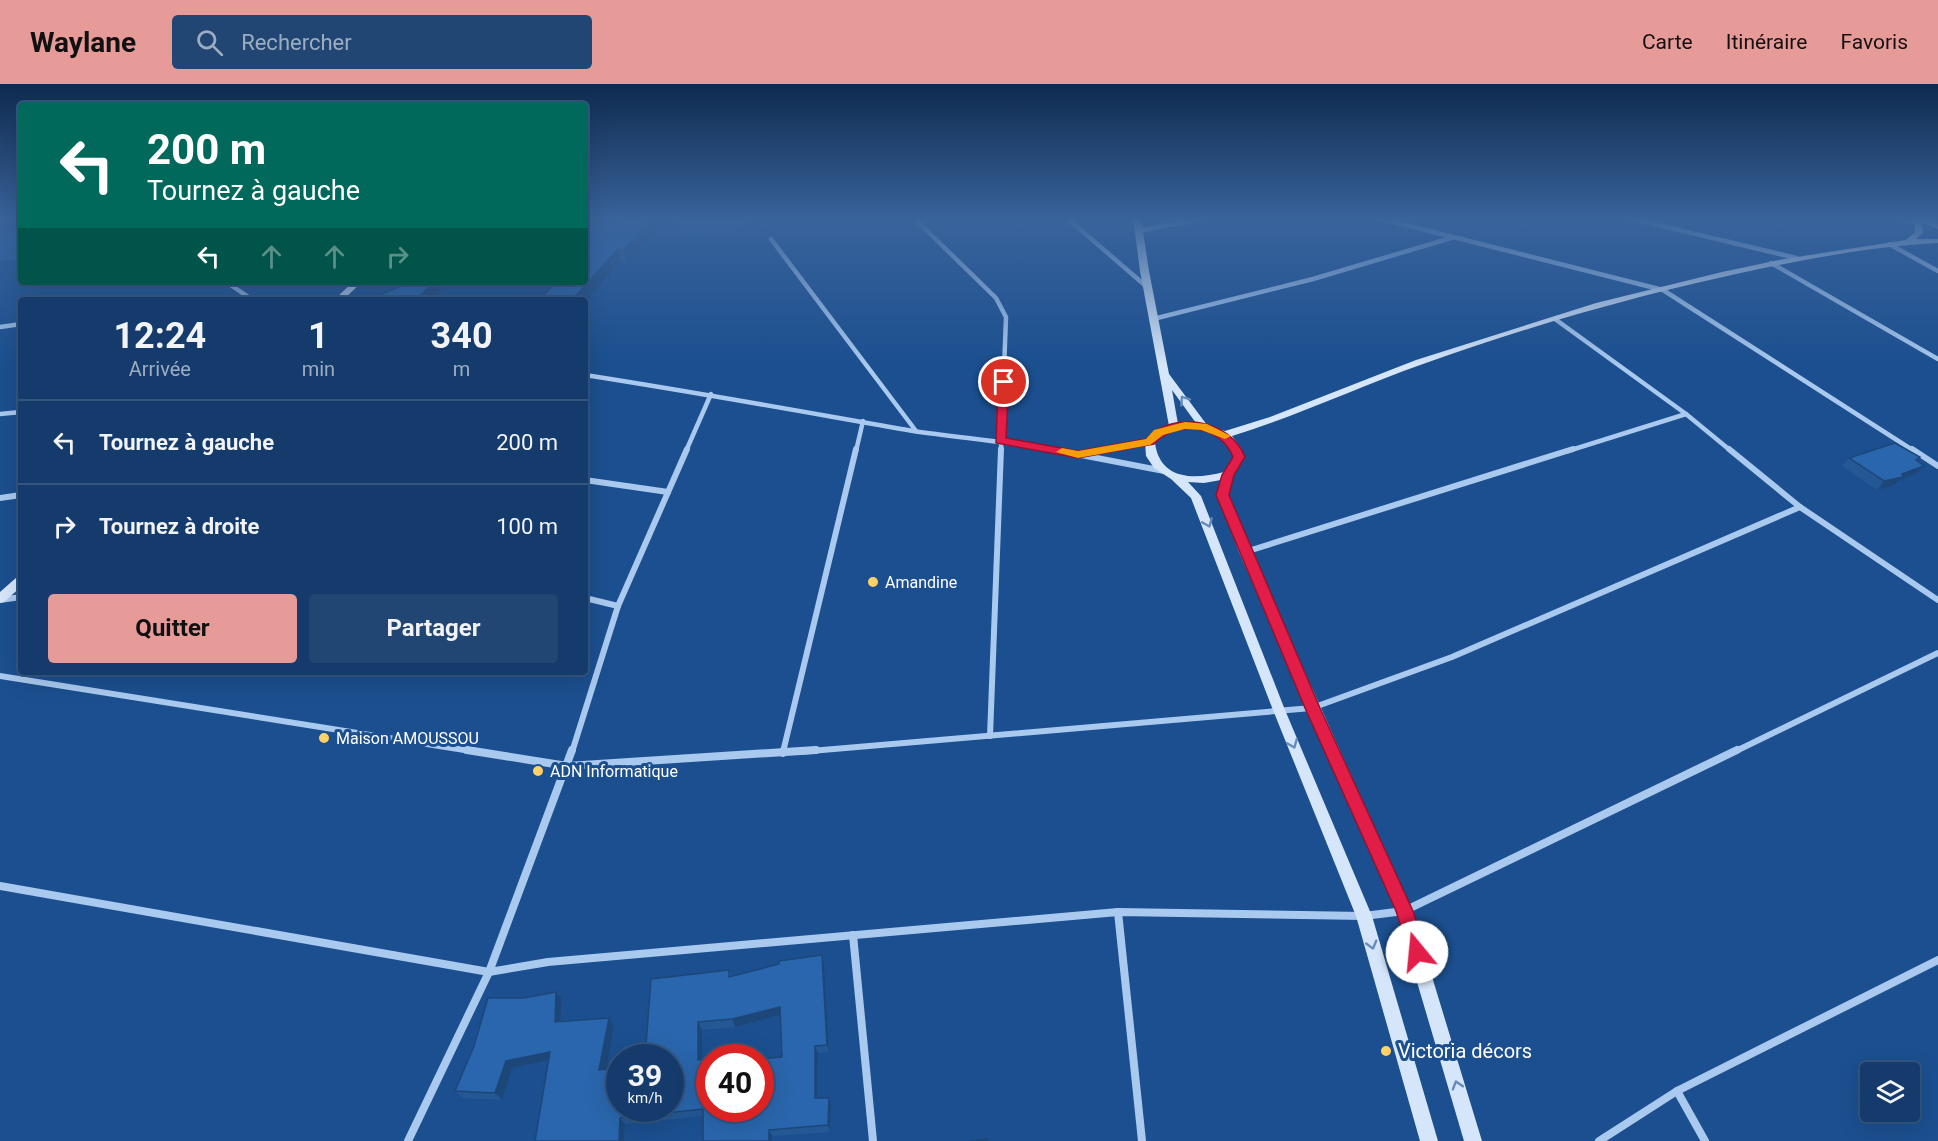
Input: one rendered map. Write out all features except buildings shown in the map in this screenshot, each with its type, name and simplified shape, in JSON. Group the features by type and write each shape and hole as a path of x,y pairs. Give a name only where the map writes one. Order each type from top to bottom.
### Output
{"street":[{"path":"792,267 916,431"},
{"path":"965,267 996,298 1006,317 990,736"},
{"path":"1123,267 1146,287"},
{"path":"1144,267 1166,374 1174,427"},
{"path":"1153,319 1352,267"},
{"path":"1571,267 1663,290 1938,466"},
{"path":"1224,435 1261,424 1418,362 1555,319 1754,267"},
{"path":"1779,267 1938,359"},
{"path":"231,285 249,297"},
{"path":"341,297 355,285"},
{"path":"1555,319 1686,414 1800,507 1938,600"},
{"path":"0,327 18,324"},
{"path":"1166,374 1203,426"},
{"path":"588,375 711,394 916,431 1000,441 1078,454 1205,481 1228,475"},
{"path":"408,1141 489,972 567,766 618,606 711,394"},
{"path":"0,414 18,412"},
{"path":"1245,552 1686,414"},
{"path":"783,753 863,421"},
{"path":"1234,445 1261,424"},
{"path":"1078,454 1150,442 1158,433 1174,427 1203,426 1224,435 1234,445 1239,457 1228,475 1222,495 1312,708 1404,911 1473,1141"},
{"path":"1150,442 1152,458 1196,496 1279,710 1364,916 1429,1141"},
{"path":"588,480 668,492"},
{"path":"0,498 18,495"},
{"path":"0,676 567,766 783,753 1312,708 1452,657 1800,507"},
{"path":"0,599 18,583"},
{"path":"0,599 18,597"},
{"path":"588,599 618,606"},
{"path":"0,886 489,972 548,962 1118,912 1364,916 1404,911 1938,653"},
{"path":"1118,912 1142,1141"},
{"path":"853,934 873,1141"},
{"path":"1599,1141 1677,1091 1938,960"},
{"path":"1677,1091 1705,1141"}],"slow traffic":[{"path":"1062,452 1078,454 1107,451 1150,442 1158,433 1185,425 1203,426 1225,436"}],"place":[{"name":"Amandine","path":"873,582"},
{"name":"Maison AMOUSSOU","path":"324,738"},
{"name":"ADN Informatique","path":"538,771"},
{"name":"Victoria décors","path":"1386,1051"}],"route":[{"path":"1004,382 1000,441 1078,454 1107,451 1150,442 1158,433 1185,425 1210,428 1224,435 1234,445 1239,457 1237,464 1228,475 1222,495 1312,708 1404,911 1417,952"}]}
